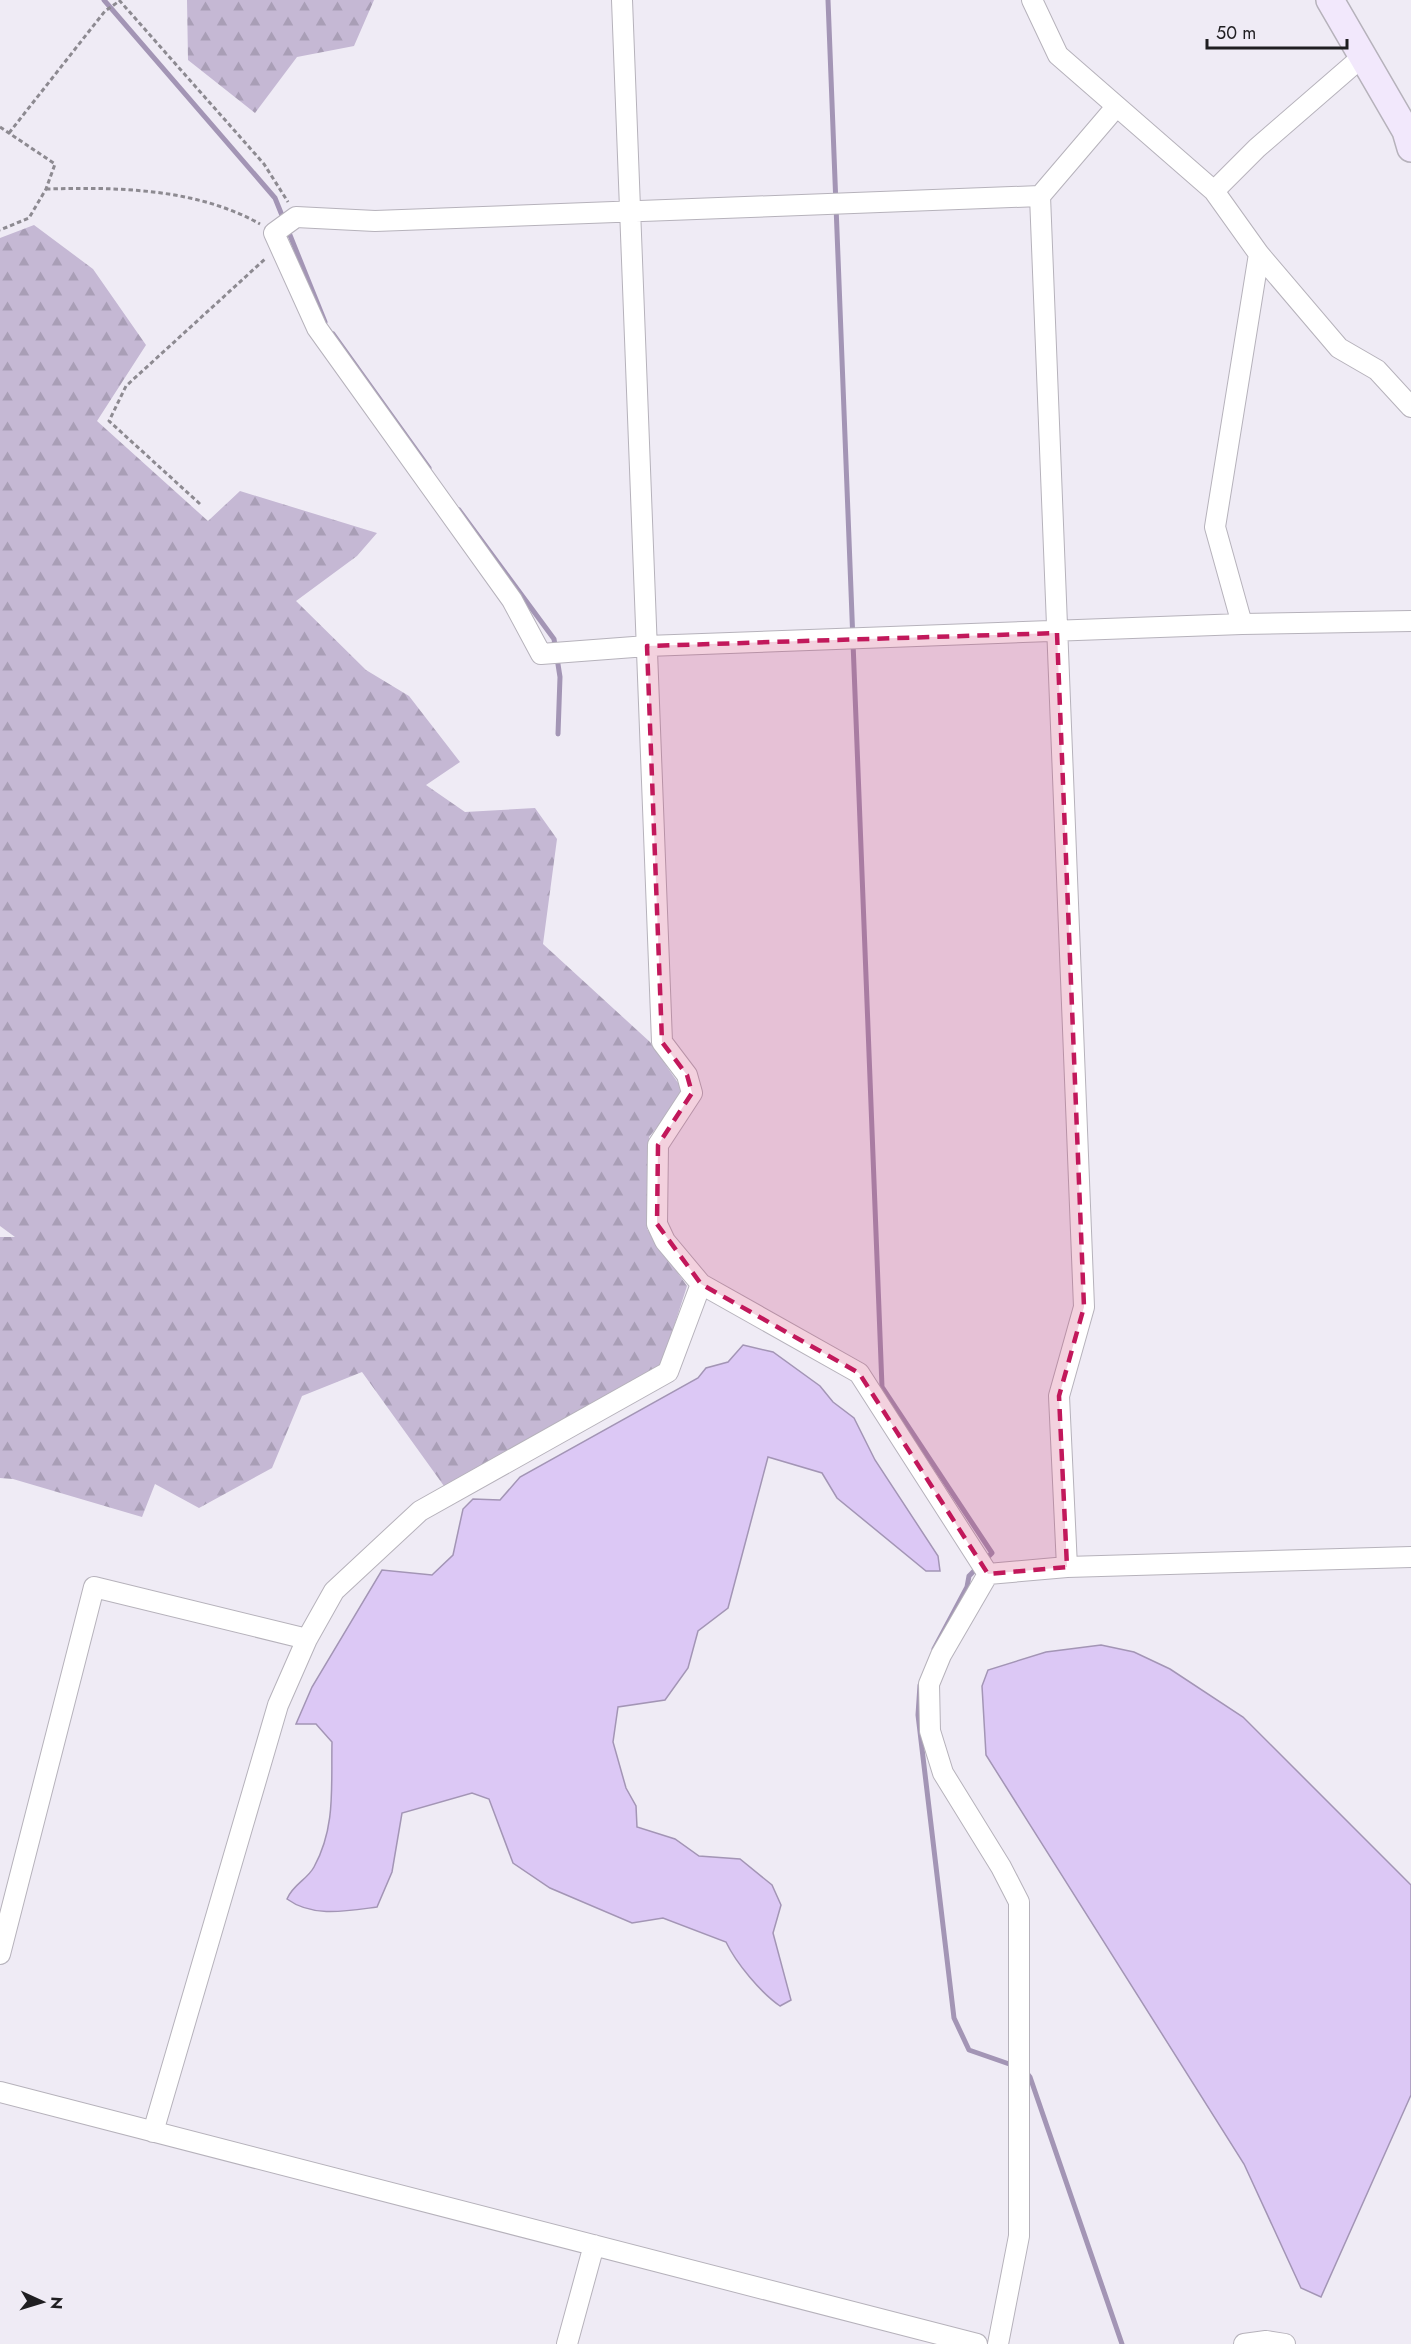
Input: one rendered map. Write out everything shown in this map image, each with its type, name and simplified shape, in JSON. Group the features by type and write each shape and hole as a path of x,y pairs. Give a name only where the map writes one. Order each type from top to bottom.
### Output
{"street":[{"path":"622,0 662,1042 687,1075 692,1093 658,1145 657,1224 665,1241 700,1284 859,1373 988,1574"},
{"path":"1032,0 1058,55 1214,191 1259,254 1339,348 1377,370 1411,407"},
{"path":"1330,0 1409,136"},
{"path":"1214,191 1257,148 1362,57"},
{"path":"1067,1567 1059,1396 1084,1307 1040,196 1116,107"},
{"path":"1040,196 375,221 297,217 277,239 317,328 512,600 541,654 647,646 1057,633 1242,624 1411,621"},
{"path":"1242,624 1215,528 1259,254"},
{"path":"153,2132 278,1705 307,1639 334,1591 420,1511 668,1372 700,1284"},
{"path":"988,1574 1067,1567 1411,1557"},
{"path":"988,1574 941,1655 929,1684 930,1731 943,1773 1001,1867 1019,1902 1019,2236 998,2344"},
{"path":"0,1954 94,1587 307,1639"},
{"path":"0,2092 977,2344"},
{"path":"567,2344 594,2245"},
{"path":"1244,2344 1266,2341 1285,2344"}],"path":[{"path":"9,133 105,11 118,1 264,164 297,217"},
{"path":"0,127 55,164 46,189 29,218 0,230"},
{"path":"46,189 102,188 191,197 258,222 277,239 126,386 109,421 200,504"}],"highlighted area":[{"path":"1057,633 1084,1307 1059,1396 1067,1567 988,1574 859,1373 701,1284 657,1224 658,1145 692,1093 687,1075 662,1042 647,646"}],"green space":[{"path":"187,0 374,0 354,46 297,57 255,113 188,60"},
{"path":"34,225 93,269 146,345 97,421 208,521 240,491 377,533 357,556 296,601 366,670 409,696 460,762 426,785 465,812 535,808 557,839 543,944 650,1042 685,1093 649,1137 647,1229 687,1286 660,1370 444,1486 362,1372 302,1396 272,1468 199,1508 155,1484 142,1517 13,1479 0,1478 0,1237 15,1237 0,1226 0,238"}],"shaded area":[{"path":"743,1345 773,1352 820,1386 833,1402 854,1418 875,1460 938,1556 940,1571 926,1571 837,1498 822,1473 768,1457 728,1608 698,1631 688,1668 665,1700 618,1707 613,1742 626,1788 636,1806 637,1827 675,1839 699,1856 740,1859 772,1885 781,1905 773,1933 791,2000 780,2006 757,1986 742,1968 726,1942 663,1918 632,1923 550,1888 513,1863 489,1799 472,1793 402,1813 392,1872 377,1907 330,1912 308,1909 287,1899 314,1867 321,1852 329,1821 332,1790 332,1742 316,1724 296,1724 312,1687 382,1570 432,1575 453,1555 463,1509 473,1499 500,1500 520,1477 698,1378 706,1368 728,1362"},
{"path":"1101,1645 1134,1652 1170,1669 1243,1717 1411,1885 1411,2095 1321,2297 1301,2288 1244,2164 986,1755 982,1686 988,1670 1046,1652"}],"waterway":[{"path":"104,0 275,198 325,322"},
{"path":"828,0 882,1387 992,1553 969,1576 967,1587 934,1649"},
{"path":"333,334 429,468"},
{"path":"459,510 554,639 560,677 558,734"},
{"path":"920,1685 918,1715 954,2018 969,2050 1015,2066"},
{"path":"1026,2072 1030,2077 1122,2344"}]}
